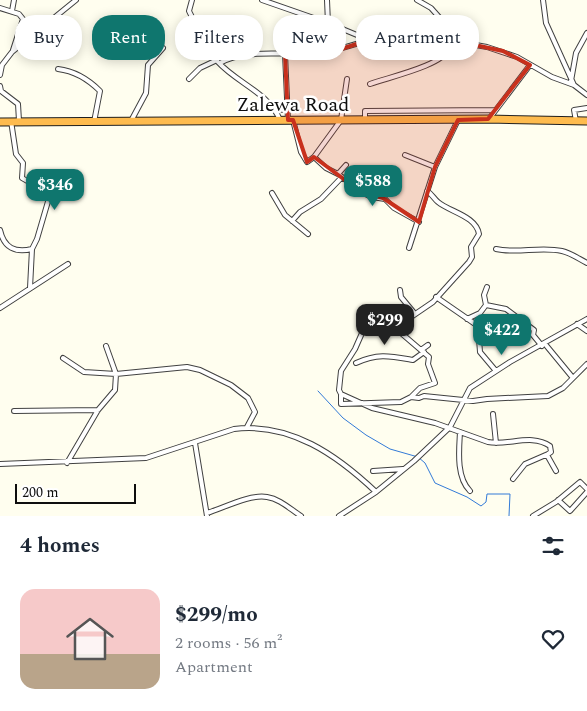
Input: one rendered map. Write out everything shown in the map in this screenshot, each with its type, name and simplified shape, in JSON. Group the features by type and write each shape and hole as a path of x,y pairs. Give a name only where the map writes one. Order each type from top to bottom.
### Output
{"highway":[{"name":"Zalewa Road","path":"0,122 488,119 587,121"}],"street":[{"path":"12,11 14,0"},
{"path":"0,75 1,65 12,52 76,0"},
{"path":"192,0 189,11 218,62 266,99 276,110 280,120"},
{"path":"262,0 305,15"},
{"path":"327,0 325,6 327,15"},
{"path":"417,0 431,8 437,15"},
{"path":"543,0 546,23 572,83"},
{"path":"0,8 19,14 24,22 12,52"},
{"path":"572,83 576,53 587,33"},
{"path":"479,46 487,47 572,83 587,95"},
{"path":"189,79 200,68 218,62 245,54 273,54"},
{"path":"130,122 144,98 148,65 152,60"},
{"path":"285,60 290,120 307,162 314,157 341,120 347,79"},
{"path":"370,84 435,60"},
{"path":"488,119 530,65"},
{"path":"58,69 68,70 83,77 100,91 94,122"},
{"path":"0,86 1,91 18,104 19,121"},
{"path":"576,121 574,110 587,108"},
{"path":"276,110 289,109"},
{"path":"365,120 365,111 496,110"},
{"path":"409,248 419,222 435,167 458,120"},
{"path":"11,122 16,154 23,163 22,178 29,182 48,172 52,175 54,181 37,239 32,249 30,288"},
{"path":"405,155 435,167"},
{"path":"314,157 326,168 340,175 361,192 372,197 384,199 394,208 419,222"},
{"path":"292,221 302,210 321,199 346,165"},
{"path":"374,314 366,324 355,349 340,373 339,390 341,404 364,405 401,402 412,397 417,390 435,382 428,364 429,357 400,334 409,319 430,304 469,262 472,257 471,247 479,234 477,228 470,221 436,201 427,191"},
{"path":"272,194 280,210 308,234"},
{"path":"0,230 5,244 9,247 15,250 32,249"},
{"path":"496,249 509,252 534,249 561,251 587,263"},
{"path":"0,308 68,264"},
{"path":"466,319 480,314 486,306 484,295 487,287"},
{"path":"400,290 401,297 415,314"},
{"path":"436,298 479,329 480,352 496,371"},
{"path":"486,306 506,309 534,330 533,335 573,378"},
{"path":"339,516 347,514 376,492 450,427 470,388 587,319"},
{"path":"577,324 587,332"},
{"path":"356,363 372,356 382,355 413,360 428,345"},
{"path":"67,463 98,410 115,390 116,374 106,346"},
{"path":"63,358 84,372 116,374 180,367 200,370 231,386 251,400 255,412 247,427"},
{"path":"412,397 419,398 424,396 463,400 548,396 563,388 587,364"},
{"path":"341,394 364,405 450,427 496,444 540,440 551,449 547,455 525,464 513,479"},
{"path":"14,411 98,410"},
{"path":"493,414 496,444"},
{"path":"0,464 67,463 146,458 234,429 247,427 274,431 309,442 338,460 376,492"},
{"path":"460,432 458,457 465,485 470,491"},
{"path":"195,443 207,515 250,499 266,497 281,502 301,516"},
{"path":"547,455 556,471"},
{"path":"373,471 405,468"},
{"path":"533,516 558,500 580,482 587,491 570,511 558,500"},
{"path":"542,511 544,516"}],"highlighted area":[{"path":"369,40 424,48 470,44 503,51 530,65 488,119 458,120 435,167 419,222 383,198 361,192 314,157 307,162 293,120 288,120 285,54 341,49"}],"waterway":[{"path":"318,391 343,418 366,435 390,449 418,457 425,463 435,483 467,497 481,506 486,502 487,494 510,494 509,516"}]}
